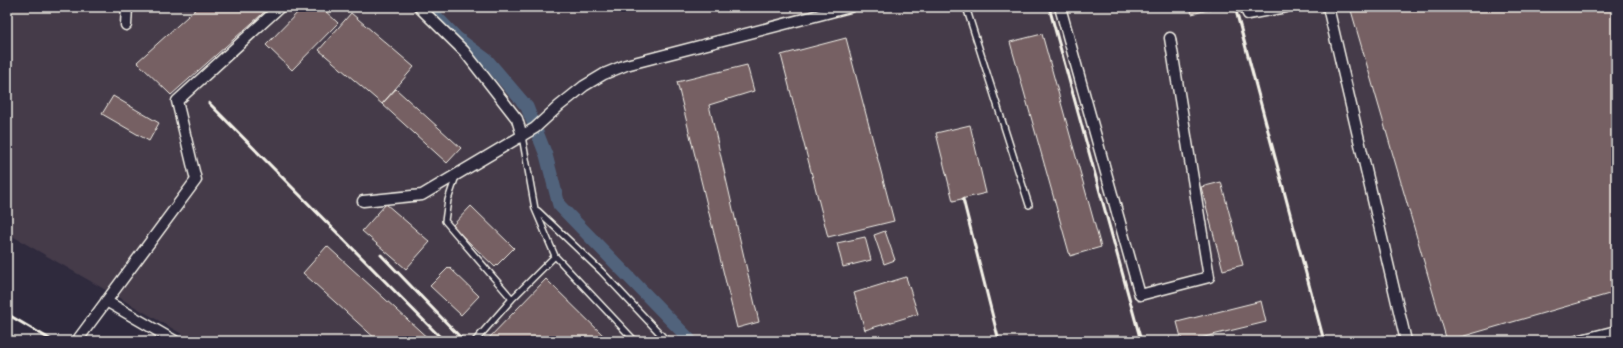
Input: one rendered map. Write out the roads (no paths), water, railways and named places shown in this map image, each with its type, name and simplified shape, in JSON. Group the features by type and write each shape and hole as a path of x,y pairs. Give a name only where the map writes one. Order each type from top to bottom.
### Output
{"street":[{"path":"126,25 127,7"},
{"path":"79,338 196,180 177,102 280,7"},
{"path":"419,7 464,51 516,119 522,136"},
{"path":"363,201 422,195 535,128 584,86 604,74 626,65 850,7"},
{"path":"1060,7 1140,295 1209,278 1170,38"},
{"path":"1245,7 1248,14 1286,7"},
{"path":"1328,7 1406,341"},
{"path":"106,301 175,341"},
{"path":"1577,341 1616,331"}],"lane":[{"path":"966,7 1029,205"},
{"path":"522,136 535,209 555,256 635,341"},
{"path":"457,174 448,200 445,222 512,299"},
{"path":"535,209 601,271 668,341"},
{"path":"475,341 512,299 555,256"}],"waterway":[{"path":"427,7 457,38 487,60 527,107 546,155 559,205 691,341"}],"railway":[{"path":"1049,7 1141,341"},
{"path":"1235,7 1324,341"},
{"path":"209,103 444,341"},
{"path":"963,199 999,341"},
{"path":"381,255 464,341"},
{"path":"7,314 53,341"},
{"path":"7,335 17,341"}]}
